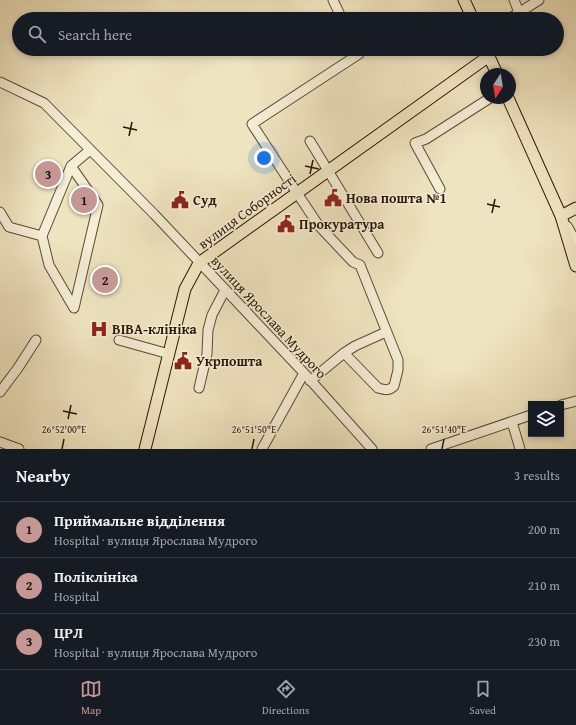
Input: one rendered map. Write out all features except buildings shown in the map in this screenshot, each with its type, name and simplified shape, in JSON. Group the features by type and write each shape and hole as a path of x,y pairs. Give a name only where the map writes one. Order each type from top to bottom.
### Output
{"main road":[{"path":"464,0 470,12"},
{"name":"вулиця Соборності","path":"145,449 185,289 199,263 328,171 483,56"},
{"path":"490,56 495,68"},
{"path":"511,104 561,216 576,266"},
{"path":"561,216 576,208"}],"street":[{"path":"333,0 339,12"},
{"path":"514,0 519,12 539,0"},
{"path":"344,353 378,388 385,390 394,386 398,360 360,266 353,262 320,226 252,124 356,56"},
{"name":"вулиця Ярослава Мудрого","path":"0,82 44,103 154,214 304,373 372,449"},
{"path":"440,189 415,143 426,139 481,104"},
{"path":"310,141 378,253"},
{"path":"71,166 98,204 74,308 49,266 42,236 71,166 90,150"},
{"path":"0,212 9,226 42,236"},
{"path":"561,216 576,242"},
{"path":"199,388 207,354 208,330 212,315 225,290"},
{"path":"310,381 344,353 386,332"},
{"path":"0,392 36,340"},
{"path":"119,340 169,354"},
{"path":"262,449 304,373"},
{"path":"564,404 576,401"},
{"path":"431,449 528,416"},
{"path":"512,422 520,449"},
{"path":"0,442 19,449"}],"place":[{"name":"ЦРЛ","path":"48,174"},
{"name":"Нова пошта №1","path":"333,198"},
{"name":"Приймальне відділення","path":"84,200"},
{"name":"Суд","path":"180,200"},
{"name":"Прокуратура","path":"286,224"},
{"name":"Поліклініка","path":"105,280"},
{"name":"ВІВА-клініка","path":"99,329"},
{"name":"Укрпошта","path":"183,361"}]}
